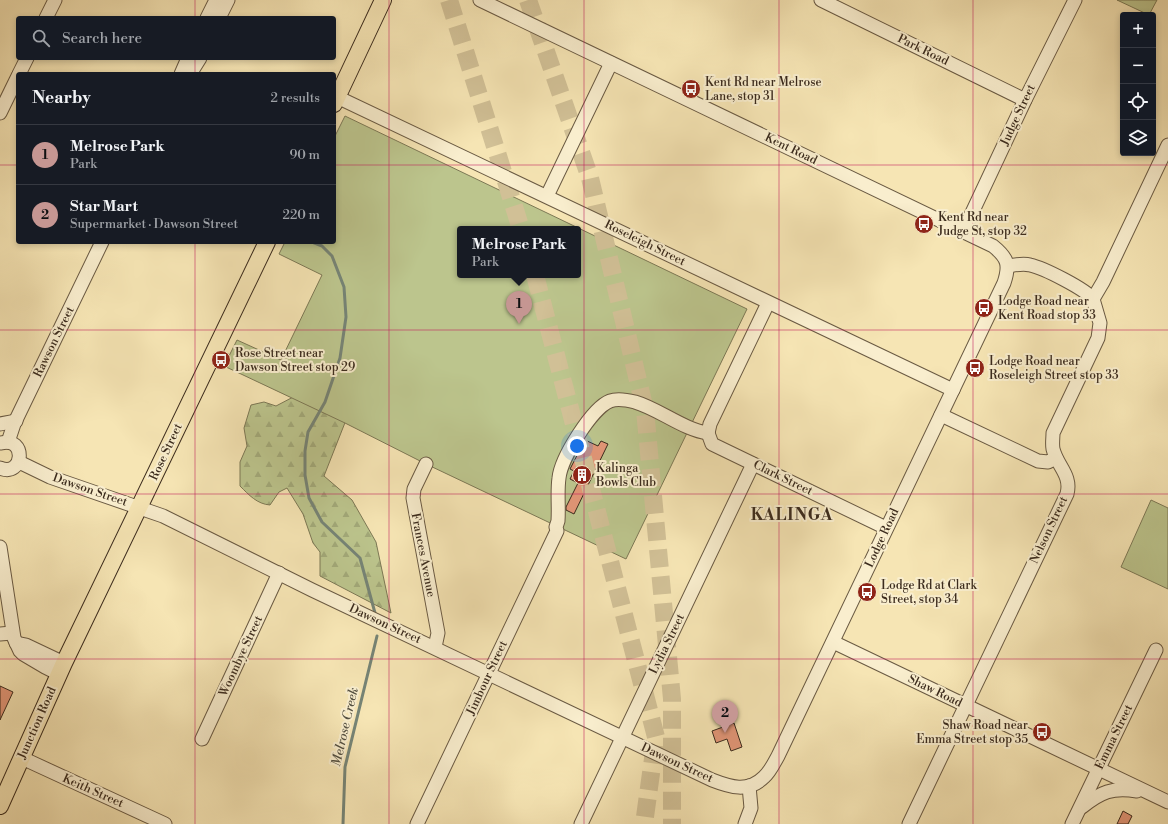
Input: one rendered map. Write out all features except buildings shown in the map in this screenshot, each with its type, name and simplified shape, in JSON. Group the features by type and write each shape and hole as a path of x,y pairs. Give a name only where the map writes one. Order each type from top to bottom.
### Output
{"main road":[{"path":"336,100 383,0"},
{"name":"Rose Street","path":"62,668 266,244"},
{"name":"Junction Road","path":"0,806 62,668"}],"street":[{"path":"47,16 55,0"},
{"path":"208,16 216,0"},
{"path":"220,16 228,0"},
{"name":"Kent Road","path":"480,0 993,246 1005,258 1008,266"},
{"name":"Park Road","path":"821,0 1025,100"},
{"name":"Judge Street","path":"963,232 1025,100 1075,0"},
{"path":"20,72 26,60"},
{"path":"182,72 187,60"},
{"path":"191,72 199,60"},
{"path":"546,196 611,63"},
{"path":"0,113 16,79"},
{"name":"Roseleigh Street","path":"336,100 546,196 953,390"},
{"path":"1008,266 1020,264 1038,268 1082,289 1093,299 1103,282 1168,145"},
{"name":"Rawson Street","path":"4,443 16,422 101,244"},
{"name":"Lodge Road","path":"749,786 765,777 778,756 1004,283 1008,266"},
{"name":"Nelson Street","path":"909,824 1066,494 1068,482 1056,458 1052,441 1054,433 1095,346 1100,331 1100,323 1093,299"},
{"path":"708,432 710,424 768,302"},
{"name":"Jimbour Street","path":"417,824 557,531 559,477 566,457 585,423 602,406 612,400 625,400 659,412 698,432 708,432"},
{"path":"941,415 1038,460 1048,462 1056,458"},
{"path":"0,424 16,422"},
{"name":"Clark Street","path":"708,432 712,444 886,528"},
{"path":"0,468 8,470 12,468 19,462 20,458 18,450 12,444 4,443"},
{"name":"Dawson Street","path":"19,462 54,478 163,516 712,780 739,788 749,786"},
{"name":"Frances Avenue","path":"426,464 414,489 413,502 438,633 435,647"},
{"name":"Lydia Street","path":"581,824 753,464"},
{"path":"0,547 9,636 38,650 62,668"},
{"name":"Woombye Street","path":"202,739 279,573"},
{"name":"Shaw Road","path":"833,642 1168,802"},
{"name":"Emma Street","path":"1072,824 1156,650"},
{"name":"Keith Street","path":"22,758 160,823"},
{"path":"745,824 751,808 749,786"},
{"path":"1080,809 1103,792 1112,790 1130,790 1145,792"}],"green space":[{"path":"1117,0 1157,0 1151,12 1143,12"},
{"path":"345,116 574,226 457,226 457,278 581,278 581,229 747,309 626,559 224,366 237,340 281,360 322,275 279,254 284,244 336,244 336,134"},
{"path":"334,244 348,415 324,476 352,500 376,542 391,613 320,576 320,552 313,543 303,514 287,488 279,492 270,505 257,501 240,486 240,462 247,446 244,428 251,405 264,402 276,406 297,395"},
{"path":"1151,500 1168,508 1168,589 1121,567"}],"waterway":[{"name":"Melrose Creek","path":"317,244 322,246 332,256 344,287 346,317 340,358 325,402 308,432 305,451 305,475 309,498 322,522 360,558 375,613"},
{"name":"Melrose Creek","path":"343,824 345,767 377,636"}],"tunnel":[{"path":"449,0 520,226"},
{"path":"528,0 590,178 645,410 672,699 672,824"},
{"path":"536,278 656,737 644,824"}],"place":[{"name":"Kent Rd near Melrose Lane, stop 31","path":"691,89"},
{"name":"Kent Rd near Judge St, stop 32","path":"924,224"},
{"name":"Lodge Road near Kent Road stop 33","path":"984,308"},
{"name":"Melrose Park","path":"519,324"},
{"name":"Rose Street near Dawson Street stop 29","path":"221,360"},
{"name":"Lodge Road near Roseleigh Street stop 33","path":"975,368"},
{"name":"Kalinga Bowls Club","path":"582,475"},
{"name":"Lodge Rd at Clark Street, stop 34","path":"867,592"},
{"name":"Shaw Road near Emma Street stop 35","path":"1042,732"},
{"name":"Star Mart","path":"725,733"}],"district":[{"name":"KALINGA","path":"792,515"}]}
